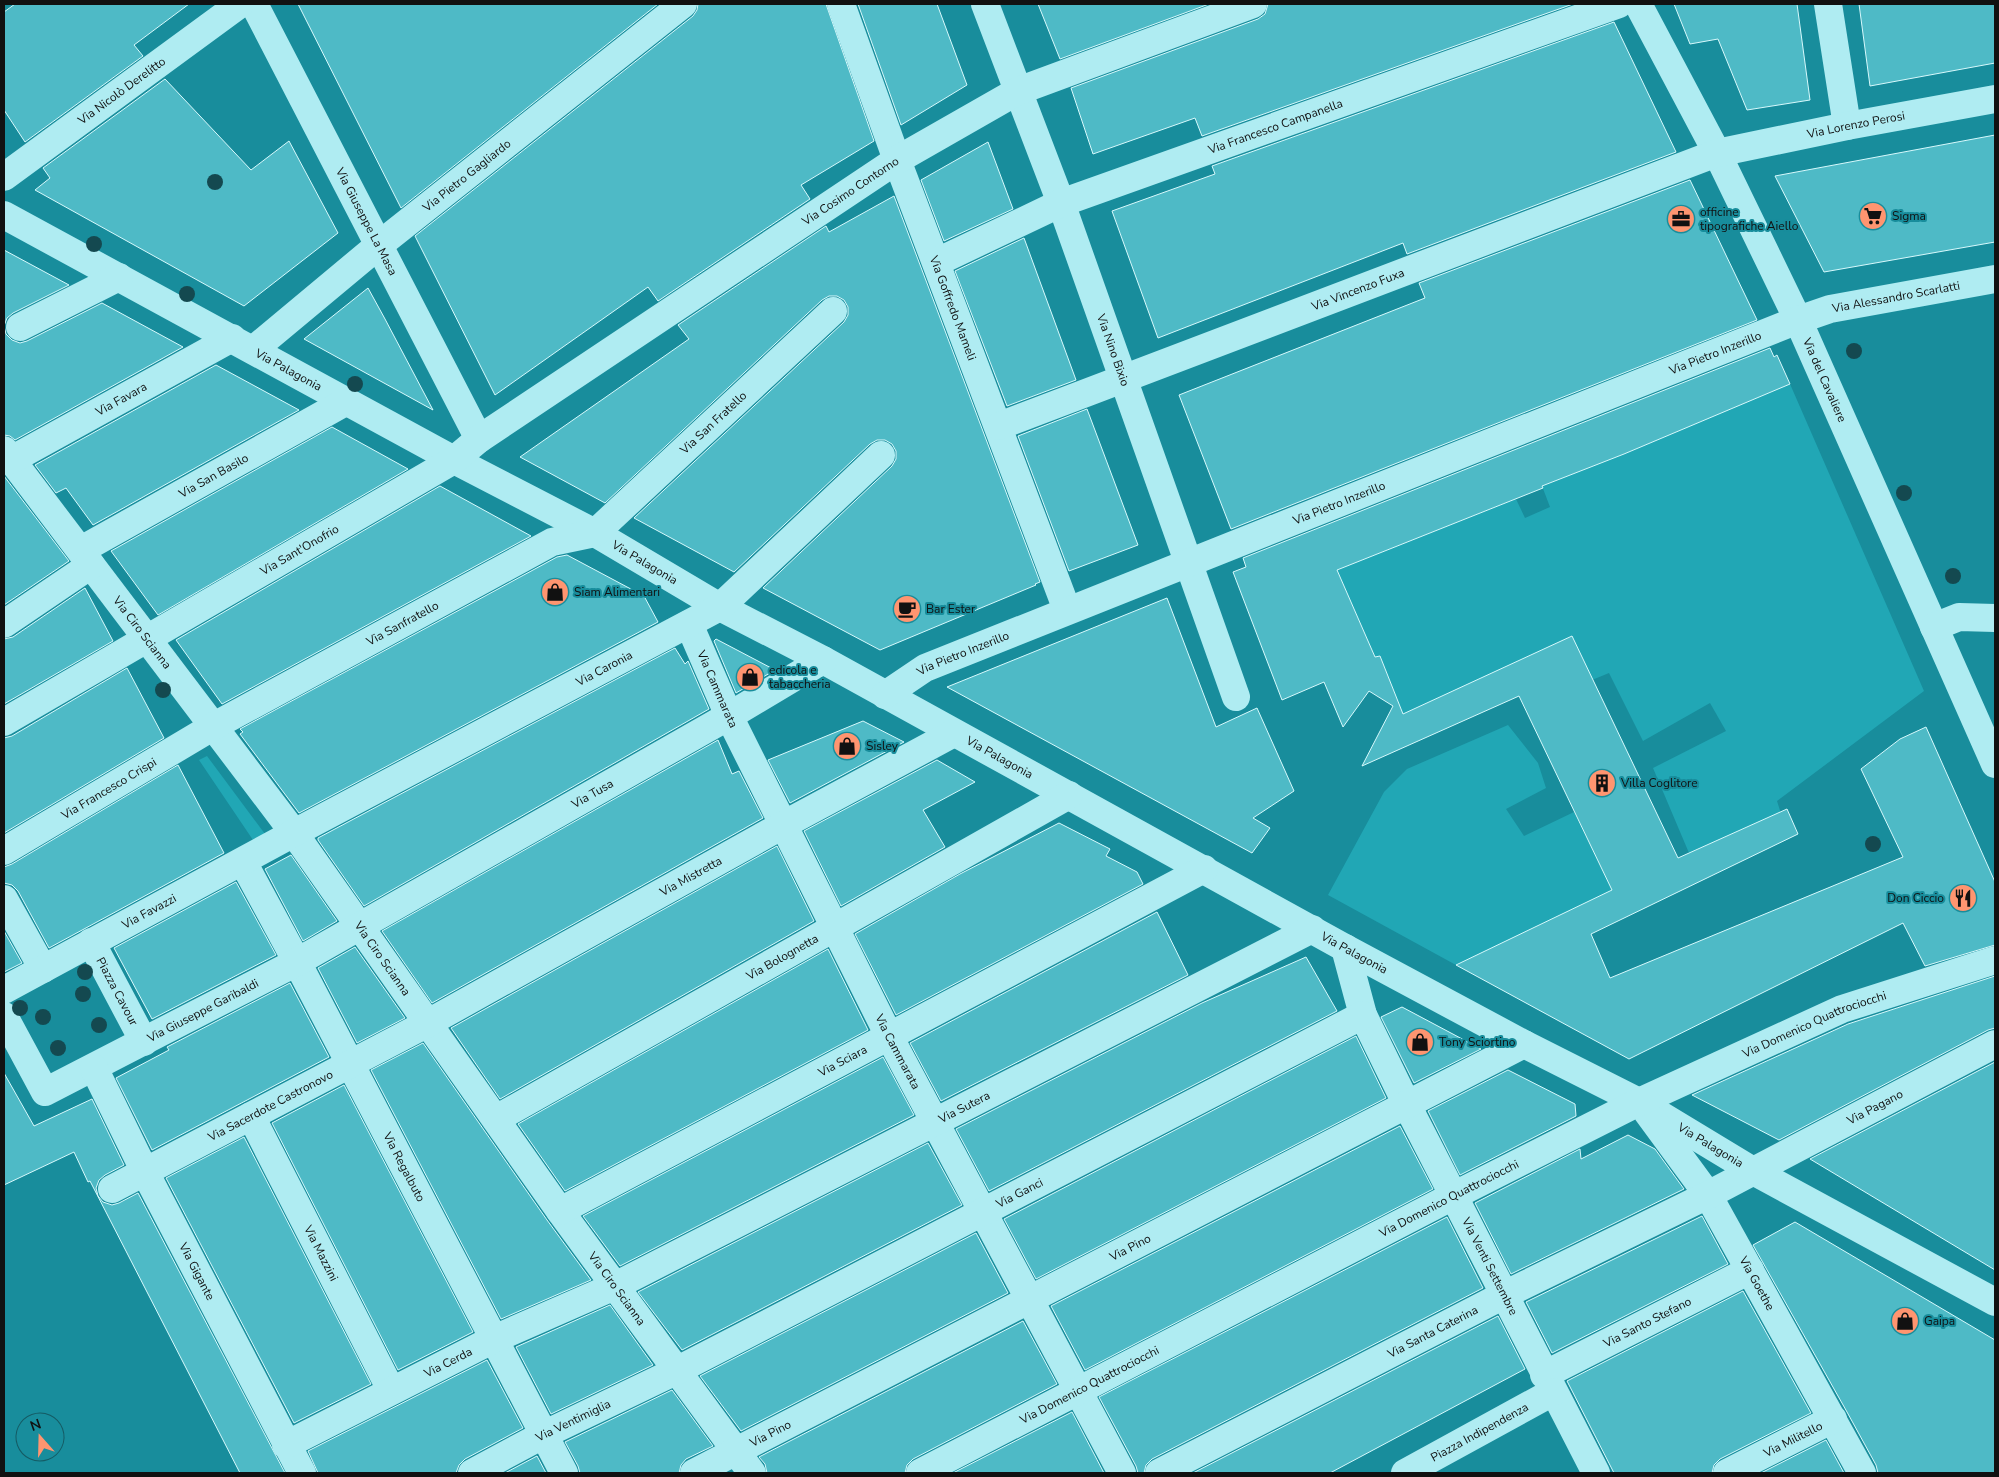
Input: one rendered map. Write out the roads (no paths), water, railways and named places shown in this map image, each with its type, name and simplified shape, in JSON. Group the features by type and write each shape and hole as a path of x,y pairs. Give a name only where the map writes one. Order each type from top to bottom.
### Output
{"street":[{"name":"Via Nicolò Derelitto","path":"4,177 240,4"},
{"name":"Via Giuseppe La Masa","path":"254,4 479,438"},
{"name":"Via Pietro Gagliardo","path":"243,344 379,245 683,4"},
{"name":"Via Goffredo Mameli","path":"841,4 897,160 1067,610"},
{"name":"Via Nino Bixio","path":"985,4 1060,203 1236,697"},
{"name":"Via Cosimo Contorno","path":"454,460 479,438 897,160 1018,91 1253,4"},
{"name":"Via Francesco Campanella","path":"937,262 1060,203 1619,4"},
{"name":"Via del Cavaliere","path":"1638,4 1717,153 1798,320 1995,764"},
{"path":"1828,4 1847,126"},
{"name":"Via Lorenzo Perosi","path":"1717,153 1847,126 1995,99"},
{"name":"Via Vincenzo Fuxa","path":"999,426 1717,153"},
{"name":"Via Palagonia","path":"4,215 454,460 594,533 720,607 823,660 1345,948 1524,1044 1639,1102 1753,1171 1995,1300"},
{"path":"20,327 119,277"},
{"name":"Via Alessandro Scarlatti","path":"1798,320 1830,310 1995,279"},
{"name":"Via San Fratello","path":"594,533 833,311"},
{"name":"Via Pietro Inzerillo","path":"885,695 925,668 1798,320"},
{"name":"Via Favara","path":"7,455 243,344"},
{"name":"Via San Basilo","path":"4,624 86,558 347,401"},
{"name":"Via Ciro Scianna","path":"7,455 294,833 560,1211 744,1463"},
{"name":"Via Caronia","path":"294,833 720,607 881,455"},
{"name":"Via Sant'Onofrio","path":"4,722 145,638 454,460"},
{"name":"Via Sanfratello","path":"214,726 552,542 594,533"},
{"path":"1934,627 1959,618 1995,618"},
{"name":"Via Cammarata","path":"688,624 729,716 889,1036 1122,1473"},
{"name":"Via Tusa","path":"360,926 729,716 823,660"},
{"name":"Via Francesco Crispi","path":"4,851 214,726"},
{"name":"Via Mistretta","path":"428,1023 783,825 954,733"},
{"name":"Via Bolognetta","path":"496,1119 1069,795"},
{"name":"Via Favazzi","path":"4,990 294,833"},
{"name":"Via Regalbuto","path":"243,862 564,1473"},
{"name":"Via Sciara","path":"560,1211 1204,869"},
{"path":"4,899 43,969"},
{"name":"Via Giuseppe Garibaldi","path":"4,1016 45,1092 297,962 360,926"},
{"name":"Via Sutera","path":"615,1286 1312,929"},
{"name":"Piazza Cavour","path":"91,942 144,1042"},
{"name":"Via Venti Settembre","path":"1345,948 1363,1016 1549,1384 1589,1471"},
{"name":"Via Domenico Quattrociocchi","path":"920,1473 1453,1196 1639,1102 1842,1009 1995,960"},
{"name":"Via Ganci","path":"676,1371 1363,1016"},
{"name":"Via Sacerdote Castronovo","path":"112,1189 428,1023"},
{"name":"Via Pino","path":"694,1473 744,1463 1030,1300 1524,1044"},
{"name":"Via Pagano","path":"1708,1195 1995,1044"},
{"name":"Via Gigante","path":"94,1068 145,1172 302,1473"},
{"name":"Via Goethe","path":"1639,1102 1708,1195 1862,1473"},
{"name":"Via Mazzini","path":"251,1116 391,1390"},
{"name":"Via Santa Caterina","path":"1159,1473 1504,1295 1708,1195"},
{"name":"Via Santo Stefano","path":"1549,1384 1750,1270"},
{"name":"Via Cerda","path":"286,1444 494,1339 615,1286"},
{"name":"Via Ventimiglia","path":"472,1473 544,1435 676,1371"},
{"name":"Piazza Indipendenza","path":"1405,1473 1549,1384"},
{"name":"Via Militello","path":"1727,1473 1833,1419"}],"place":[{"name":"Sigma","path":"1873,216"},
{"name":"officine tipografiche Aiello","path":"1681,219"},
{"name":"Siam Alimentari","path":"555,592"},
{"name":"Bar Ester","path":"907,609"},
{"name":"edicola e tabaccheria","path":"750,677"},
{"name":"Sisley","path":"847,746"},
{"name":"Villa Coglitore","path":"1602,783"},
{"name":"Don Ciccio","path":"1963,898"},
{"name":"Tony Sciortino","path":"1420,1042"},
{"name":"Gaipa","path":"1905,1321"}]}
